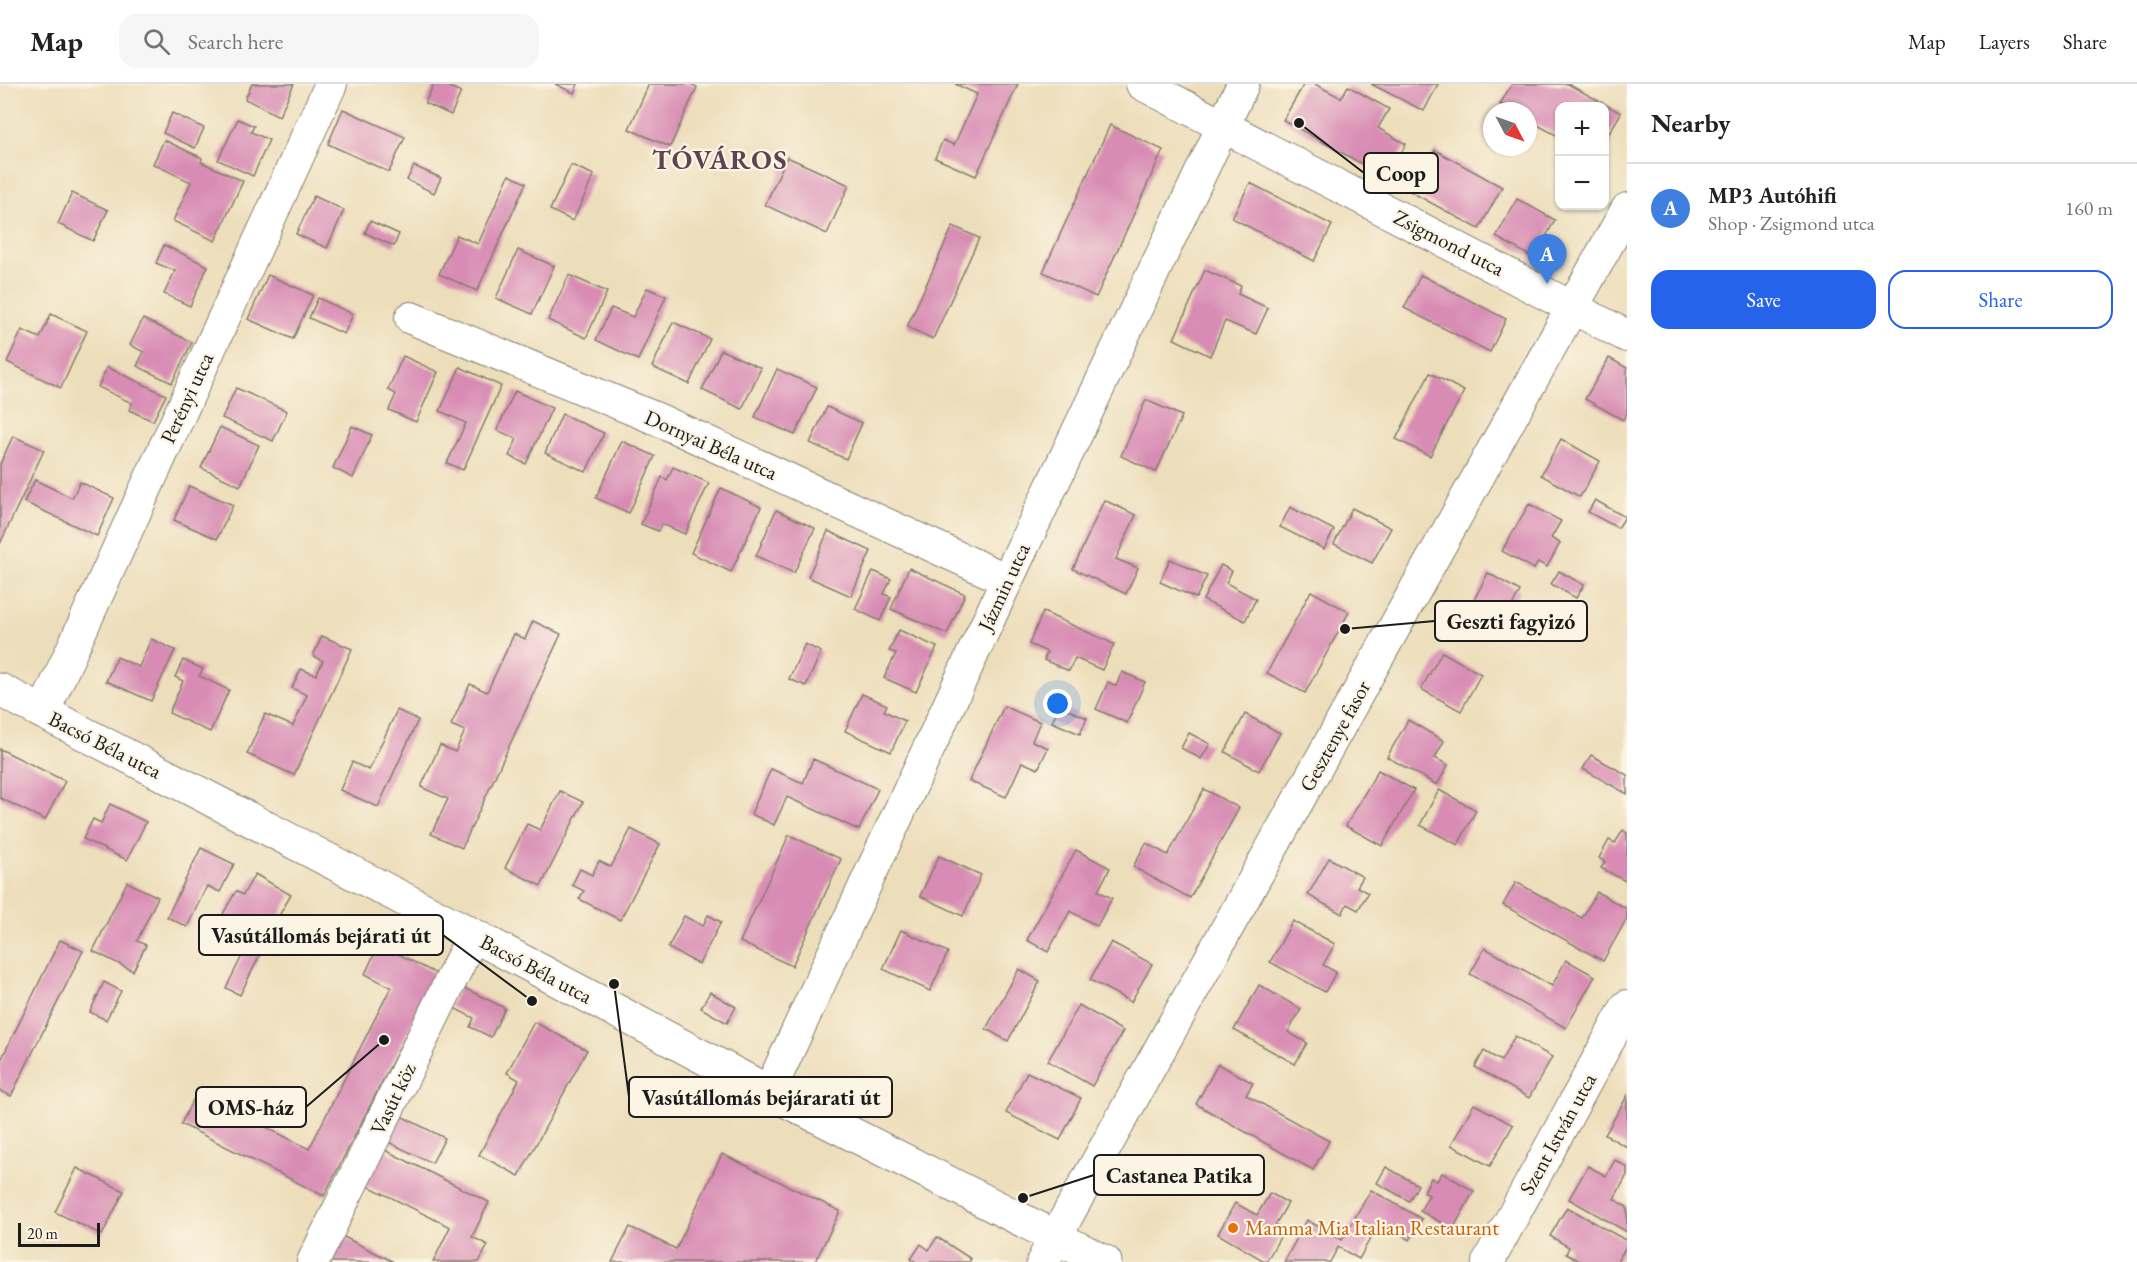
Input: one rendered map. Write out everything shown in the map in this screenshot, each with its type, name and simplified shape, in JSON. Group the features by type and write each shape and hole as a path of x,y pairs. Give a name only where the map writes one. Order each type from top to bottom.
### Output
{"main road":[{"name":"Bacsó Béla utca","path":"0,690 770,1092 1049,1249 1105,1262"}],"street":[{"name":"Perényi utca","path":"43,713 331,84"},
{"name":"Zsigmond utca","path":"1142,84 1627,336"},
{"name":"Jázmin utca","path":"770,1092 1007,580 1243,84"},
{"name":"Gesztenye fasor","path":"1049,1249 1627,209"},
{"name":"Dornyai Béla utca","path":"411,318 657,419 1007,580"},
{"name":"Vasút köz","path":"313,1262 473,935"},
{"name":"Szent István utca","path":"1488,1262 1627,1006"}],"building":[{"path":"252,84 294,84 279,116 245,99"},
{"path":"434,84 443,84 461,92 451,115 425,103"},
{"path":"555,84 578,84 574,93"},
{"path":"649,84 691,84 697,87 670,147 629,129"},
{"path":"955,84 1018,84 976,176 935,158 943,140 954,145 977,94"},
{"path":"1304,84 1315,84 1341,98 1348,86 1389,109 1378,128 1406,144 1387,178 1283,120"},
{"path":"1371,84 1438,84 1424,111"},
{"path":"1512,84 1568,84 1601,102 1555,102 1555,134 1537,125 1537,102 1501,102"},
{"path":"1609,106 1621,113 1609,133"},
{"path":"343,109 405,137 389,172 328,144"},
{"path":"172,113 204,128 195,148 163,133"},
{"path":"238,119 254,126 251,132 269,140 253,176 218,160"},
{"path":"1110,125 1163,150 1096,297 1043,272"},
{"path":"164,140 202,158 201,162 243,181 215,241 173,221 191,182 153,164"},
{"path":"1435,150 1502,187 1479,229 1411,192"},
{"path":"787,157 849,185 827,234 765,205"},
{"path":"571,165 594,175 573,221 550,210"},
{"path":"414,166 441,178 434,193 407,180"},
{"path":"509,175 526,183 477,291 439,274 457,235 478,244"},
{"path":"1250,183 1332,225 1314,261 1232,218"},
{"path":"72,193 108,210 93,241 58,224"},
{"path":"314,196 344,210 327,248 296,234"},
{"path":"1517,199 1555,220 1534,258 1496,237"},
{"path":"370,221 399,234 394,246 365,233"},
{"path":"953,226 979,238 933,339 907,327"},
{"path":"164,245 208,266 190,306 164,294 175,271 156,263"},
{"path":"518,250 554,266 532,314 496,298"},
{"path":"1205,270 1241,286 1238,294 1268,308 1256,334 1225,321 1210,356 1174,339"},
{"path":"268,275 313,295 293,339 248,319"},
{"path":"569,275 607,292 586,338 548,320"},
{"path":"1421,275 1506,319 1490,352 1404,308"},
{"path":"647,288 666,296 638,360 596,340 611,308 633,317"},
{"path":"318,298 353,314 344,334 309,318"},
{"path":"51,314 87,331 61,388 7,362 22,330 40,338"},
{"path":"143,319 192,342 172,383 137,366 144,352 130,345"},
{"path":"673,322 710,339 689,384 652,367"},
{"path":"721,350 761,368 742,409 702,390"},
{"path":"403,356 438,372 416,422 389,410 396,394 388,390"},
{"path":"1609,358 1627,368 1627,413 1623,420 1585,399"},
{"path":"107,367 166,395 153,421 129,410 132,403 98,387"},
{"path":"460,367 501,386 463,470 447,463 466,423 440,411"},
{"path":"777,369 817,387 795,435 755,417"},
{"path":"1430,373 1464,391 1430,456 1396,439"},
{"path":"236,388 287,411 273,441 222,418"},
{"path":"515,391 552,408 526,464 509,456 517,439 497,430"},
{"path":"1146,400 1182,416 1156,472 1121,456"},
{"path":"827,407 862,423 846,459 810,443"},
{"path":"562,414 604,433 586,472 545,453"},
{"path":"352,426 372,435 353,478 333,468"},
{"path":"220,427 259,445 240,486 201,468"},
{"path":"13,436 44,450 0,544 0,464"},
{"path":"1561,439 1600,461 1580,497 1541,475"},
{"path":"622,441 655,456 629,513 596,498"},
{"path":"673,467 709,483 685,534 662,524 658,531 641,524 662,477 667,480"},
{"path":"35,480 72,498 80,482 114,498 97,536 24,502"},
{"path":"189,486 233,505 217,539 174,520"},
{"path":"721,488 761,507 731,572 691,553"},
{"path":"1104,500 1136,515 1116,559 1138,568 1126,594 1073,569"},
{"path":"1595,500 1625,517 1618,528 1588,512"},
{"path":"1529,504 1561,521 1551,538 1560,543 1547,567 1538,562 1534,569 1502,551"},
{"path":"1290,507 1334,530 1324,549 1280,527"},
{"path":"1352,508 1391,528 1372,563 1334,544"},
{"path":"776,510 815,528 794,573 756,556"},
{"path":"828,531 871,551 851,596 808,577"},
{"path":"1170,559 1207,576 1196,598 1160,582"},
{"path":"1221,565 1232,571 1226,583 1256,599 1245,621 1203,600"},
{"path":"909,568 965,594 947,634 891,609"},
{"path":"873,571 891,579 884,594 891,597 880,621 855,609"},
{"path":"1559,571 1584,585 1576,598 1551,584"},
{"path":"1488,573 1520,591 1499,630 1467,613"},
{"path":"1311,591 1349,612 1305,693 1267,673"},
{"path":"1043,612 1114,644 1102,670 1075,658 1069,671 1044,660 1047,652 1029,644"},
{"path":"533,621 561,634 462,848 431,834 448,799 421,787 440,745 455,752 465,731 451,725 470,684 487,692 514,634 525,639"},
{"path":"899,630 937,647 916,692 884,678 896,653 889,651"},
{"path":"322,636 352,649 294,775 247,754 265,714 293,726 307,695 292,688 301,669 316,675 323,661 313,656"},
{"path":"151,639 175,650 151,701 106,681 117,657 139,667"},
{"path":"805,644 821,652 806,686 789,679"},
{"path":"1442,652 1481,674 1461,711 1421,689"},
{"path":"183,660 203,669 199,676 229,690 210,732 169,713 183,681 175,677"},
{"path":"1122,672 1145,682 1127,723 1096,709 1108,682 1116,686"},
{"path":"862,694 887,705 884,711 905,721 891,752 845,731"},
{"path":"1004,706 1040,722 1032,741 1048,748 1038,769 1022,762 1006,797 969,781"},
{"path":"1059,706 1087,718 1080,734 1052,722"},
{"path":"397,710 418,720 378,807 340,790 352,762 369,770"},
{"path":"1245,714 1280,733 1259,771 1225,752"},
{"path":"1408,720 1444,741 1435,758 1448,765 1437,785 1387,757"},
{"path":"1189,733 1210,744 1201,759 1181,748"},
{"path":"0,749 65,781 45,820 0,798"},
{"path":"1591,755 1627,775 1627,794 1583,769"},
{"path":"813,759 878,789 859,830 787,797 774,825 751,814 771,769 803,783"},
{"path":"1378,770 1414,790 1382,846 1346,826"},
{"path":"1204,789 1239,808 1190,898 1133,867 1146,843 1168,855"},
{"path":"1439,790 1476,810 1458,845 1420,825"},
{"path":"560,791 583,802 541,886 505,868 527,824 540,830"},
{"path":"110,804 146,822 127,860 83,839 93,819 101,823"},
{"path":"631,829 660,844 620,920 579,899 584,891 572,885 580,869 592,875 599,861 611,867"},
{"path":"1623,830 1627,833 1627,882 1601,868 1605,862 1599,858 1609,840 1615,843"},
{"path":"789,835 841,859 792,966 740,942"},
{"path":"201,848 234,864 220,892 207,886 187,927 167,917"},
{"path":"1076,850 1110,868 1098,891 1112,898 1097,926 1070,911 1048,952 1027,940"},
{"path":"939,856 981,875 963,916 920,896"},
{"path":"1329,858 1363,877 1357,887 1368,893 1358,910 1347,904 1342,914 1308,895"},
{"path":"255,874 291,895 269,933 252,924 250,929 223,914 236,891 243,895"},
{"path":"127,882 158,897 137,941 146,945 133,971 93,951"},
{"path":"1516,882 1582,918 1597,892 1627,909 1627,918 1603,961 1503,905"},
{"path":"708,915 721,922 699,964 668,948 684,916 703,926"},
{"path":"1293,921 1335,944 1323,965 1336,972 1325,992 1270,962"},
{"path":"901,930 948,952 930,991 883,969"},
{"path":"60,940 83,951 11,1096 0,1091 0,1062"},
{"path":"249,942 263,949 240,995 226,988"},
{"path":"1111,942 1152,964 1131,1002 1090,980"},
{"path":"379,944 437,974 324,1196 181,1124 197,1092 309,1149 391,987 365,974"},
{"path":"1485,948 1552,986 1566,960 1595,976 1566,1028 1470,974"},
{"path":"1019,969 1040,981 1008,1041 986,1029"},
{"path":"104,982 121,991 106,1020 90,1012"},
{"path":"1259,985 1301,1009 1288,1032 1307,1043 1295,1064 1234,1030"},
{"path":"460,986 505,1008 491,1037 470,1027 474,1018 450,1006"},
{"path":"710,992 736,1007 727,1023 701,1008"},
{"path":"1079,1005 1123,1031 1092,1086 1048,1061"},
{"path":"534,1022 587,1050 519,1176 479,1155 519,1080 507,1073"},
{"path":"1515,1036 1552,1057 1529,1098 1475,1067 1484,1051 1501,1061"},
{"path":"1218,1064 1253,1083 1246,1095 1329,1141 1313,1170 1196,1104"},
{"path":"1027,1072 1081,1098 1060,1140 1006,1113"},
{"path":"1627,1096 1627,1147 1605,1135"},
{"path":"1474,1104 1513,1125 1490,1166 1451,1145"},
{"path":"399,1115 445,1138 432,1163 386,1141"},
{"path":"379,1147 489,1202 472,1237 488,1245 479,1262 433,1262 450,1227 362,1183"},
{"path":"722,1154 840,1211 815,1262 612,1262 630,1227 676,1249"},
{"path":"1615,1160 1627,1167 1627,1175 1614,1199 1627,1207 1627,1232 1569,1199 1588,1166 1606,1176"},
{"path":"1386,1167 1418,1185 1409,1201 1377,1183"},
{"path":"77,1168 124,1191 102,1235 55,1212"},
{"path":"1442,1173 1474,1191 1453,1229 1420,1211 1429,1195 1424,1192 1431,1178 1437,1181"},
{"path":"1371,1190 1422,1219 1410,1240 1388,1227 1384,1233 1376,1228 1359,1259 1338,1247 1330,1262 1284,1262 1307,1220 1342,1240"},
{"path":"1270,1193 1288,1203 1275,1225 1284,1230 1266,1262 1218,1234 1235,1203 1257,1215"},
{"path":"1567,1207 1627,1241 1617,1262 1581,1262 1566,1254 1569,1247 1550,1236"},
{"path":"340,1235 394,1262 330,1262"},
{"path":"937,1237 971,1259 969,1262 916,1262 911,1259 921,1244 929,1250"}],"place":[{"name":"Coop","path":"1299,123"},
{"name":"MP3 Autóhifi","path":"1547,284"},
{"name":"Geszti fagyizó","path":"1345,629"},
{"name":"Vasútállomás bejárarati út","path":"614,984"},
{"name":"Vasútállomás bejárati út","path":"532,1001"},
{"name":"OMS-ház","path":"384,1040"},
{"name":"Castanea Patika","path":"1023,1198"},
{"name":"Mamma Mia Italian Restaurant","path":"1233,1228"}],"district":[{"name":"TÓVÁROS","path":"720,160"}]}
